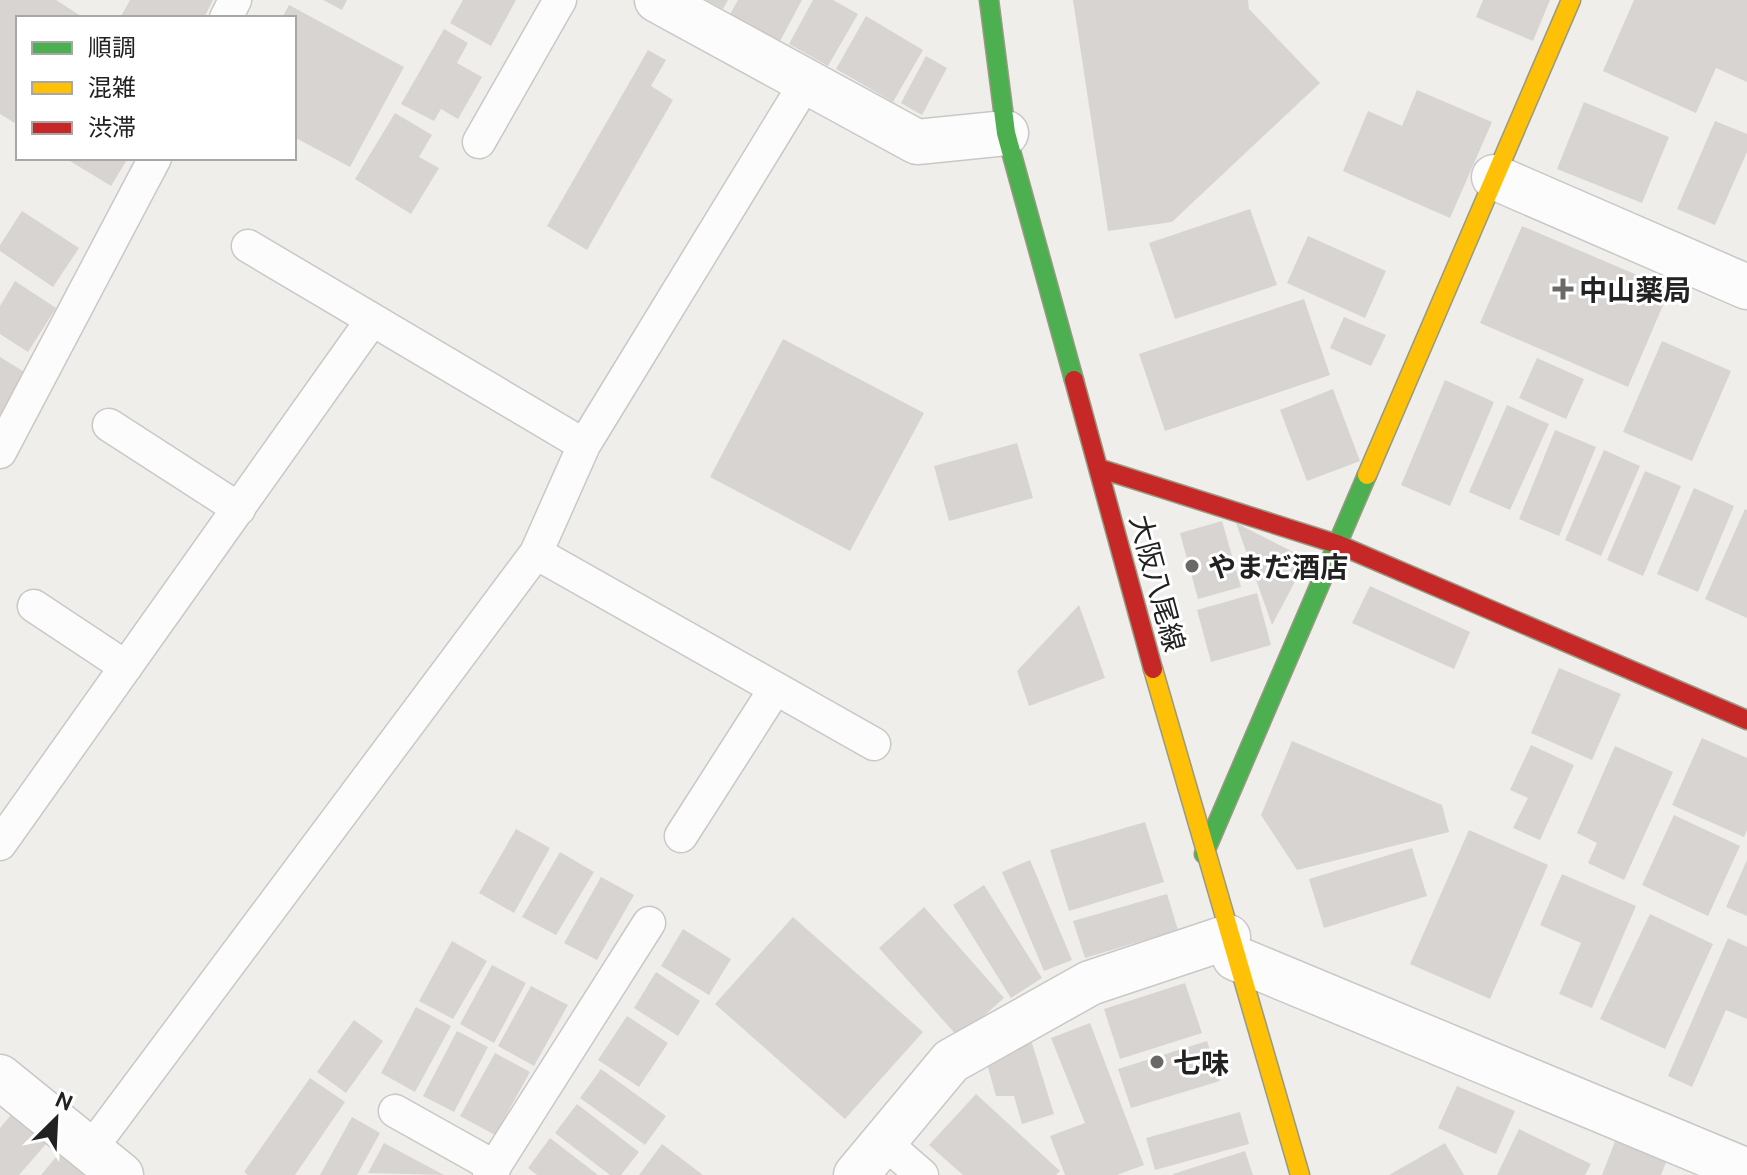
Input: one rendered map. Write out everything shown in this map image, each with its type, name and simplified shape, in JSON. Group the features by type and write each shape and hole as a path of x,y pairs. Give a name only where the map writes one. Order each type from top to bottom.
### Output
{"street":[{"path":"657,0 917,142 1006,133"},
{"name":"大阪八尾線","path":"989,0 1006,133 1204,854 1300,1175"},
{"path":"1204,854 1571,0"},
{"path":"1494,177 1747,287"},
{"path":"1098,468 1337,544 1747,720"},
{"path":"856,1175 951,1061 1090,983 1232,948 1747,1171"},
{"path":"0,1077 106,1163"}],"lane":[{"path":"479,142 560,0"},
{"path":"106,1163 536,553 584,445 806,82"},
{"path":"0,452 154,160"},
{"path":"248,246 584,445"},
{"path":"0,844 372,320"},
{"path":"109,425 239,509"},
{"path":"536,553 874,744"},
{"path":"34,606 126,667"},
{"path":"681,836 775,689"},
{"path":"395,1111 492,1171 649,923"},
{"path":"884,1142 922,1175"}],"building":[{"path":"0,0 56,0 81,16 16,16 16,124 0,114"},
{"path":"130,0 213,0 205,16 121,16"},
{"path":"323,0 347,0 342,10"},
{"path":"463,0 516,0 491,46 450,23"},
{"path":"706,0 728,0 723,9"},
{"path":"738,0 802,0 779,43 729,16"},
{"path":"813,0 833,0 858,14 828,66 789,44"},
{"path":"1073,0 1248,0 1249,9 1320,83 1172,222 1108,231"},
{"path":"1483,0 1550,0 1533,41 1476,17"},
{"path":"1634,0 1747,0 1747,82 1716,68 1696,113 1603,71"},
{"path":"289,5 404,67 350,167 296,138 296,16 283,16"},
{"path":"866,16 923,50 893,102 836,69"},
{"path":"444,29 468,43 457,63 482,77 458,119 441,109 434,121 401,104"},
{"path":"648,50 666,60 651,86 673,100 587,250 547,226"},
{"path":"926,56 947,68 922,115 901,103"},
{"path":"1417,90 1492,122 1450,218 1343,171 1368,111 1402,126"},
{"path":"1584,102 1669,137 1642,203 1557,169"},
{"path":"395,113 432,135 419,157 439,168 411,214 355,179"},
{"path":"1715,121 1747,134 1747,152 1715,225 1677,209"},
{"path":"68,160 127,160 111,186"},
{"path":"1250,209 1277,285 1175,319 1149,243"},
{"path":"22,211 79,248 53,287 0,251 0,245"},
{"path":"1522,226 1670,289 1628,387 1480,323"},
{"path":"1308,236 1386,271 1365,318 1287,283"},
{"path":"15,281 56,308 28,352 0,334 0,306"},
{"path":"1304,299 1330,375 1165,431 1139,354"},
{"path":"1344,317 1386,335 1371,366 1330,348"},
{"path":"783,339 924,413 850,551 710,477"},
{"path":"1662,341 1731,371 1692,461 1623,432"},
{"path":"0,357 26,373 0,417"},
{"path":"1537,358 1584,379 1566,419 1519,398"},
{"path":"1445,380 1494,402 1450,506 1401,485"},
{"path":"1333,389 1360,461 1307,481 1280,410"},
{"path":"1507,405 1549,424 1510,510 1469,492"},
{"path":"1555,430 1596,447 1559,536 1519,519"},
{"path":"1017,443 1033,498 949,521 934,466"},
{"path":"1604,450 1640,466 1601,556 1565,540"},
{"path":"1645,471 1681,486 1643,576 1607,560"},
{"path":"1694,488 1734,506 1698,592 1657,574"},
{"path":"1747,510 1747,618 1705,599"},
{"path":"1222,521 1241,587 1198,599 1180,533"},
{"path":"1236,523 1307,559 1272,625"},
{"path":"1370,586 1470,632 1454,669 1352,623"},
{"path":"1257,593 1271,645 1211,662 1197,610"},
{"path":"1079,605 1105,678 1029,706 1017,671"},
{"path":"1559,668 1621,694 1592,760 1531,733"},
{"path":"1702,738 1747,758 1747,830 1744,837 1672,805"},
{"path":"1292,741 1442,805 1449,832 1297,870 1261,815"},
{"path":"1531,745 1574,765 1540,840 1513,828 1528,798 1510,790"},
{"path":"1615,746 1673,772 1624,880 1588,863 1597,843 1577,833"},
{"path":"1674,815 1740,846 1708,916 1642,885"},
{"path":"1145,822 1164,882 1069,911 1050,850"},
{"path":"516,829 550,848 514,913 479,893"},
{"path":"1469,830 1548,865 1490,999 1410,964"},
{"path":"1412,848 1427,896 1324,928 1309,879"},
{"path":"560,852 594,872 556,935 522,917"},
{"path":"1030,860 1072,960 1044,971 1002,872"},
{"path":"1747,860 1747,916 1726,907"},
{"path":"1562,874 1636,906 1592,1008 1559,994 1581,943 1540,925"},
{"path":"601,877 634,895 597,960 564,943"},
{"path":"984,885 1042,978 1011,998 953,905"},
{"path":"1167,894 1178,930 1085,958 1073,921"},
{"path":"924,907 1004,998 959,1038 879,948"},
{"path":"1650,914 1713,944 1665,1049 1600,1019"},
{"path":"793,917 923,1032 845,1119 715,1004"},
{"path":"683,929 731,959 709,995 661,966"},
{"path":"1728,938 1747,947 1747,1019 1726,1010 1692,1087 1668,1076"},
{"path":"452,941 487,961 453,1019 419,1001"},
{"path":"492,965 526,983 494,1043 460,1024"},
{"path":"656,972 700,1001 678,1036 634,1008"},
{"path":"1185,983 1202,1033 1120,1059 1104,1009"},
{"path":"531,986 568,1005 534,1066 498,1046"},
{"path":"416,1007 451,1026 415,1092 381,1073"},
{"path":"627,1016 668,1043 639,1087 598,1060"},
{"path":"354,1020 383,1041 346,1093 317,1072"},
{"path":"1090,1023 1144,1165 1117,1175 1065,1175 1050,1136 1085,1123 1051,1038"},
{"path":"457,1031 488,1047 454,1112 423,1096"},
{"path":"1207,1041 1220,1081 1131,1108 1118,1069"},
{"path":"1032,1043 1054,1114 1022,1124 1014,1096 996,1096 985,1057"},
{"path":"495,1053 530,1072 495,1135 460,1116"},
{"path":"601,1069 666,1116 645,1145 580,1098"},
{"path":"310,1078 345,1102 295,1175 248,1175 244,1172"},
{"path":"1457,1086 1515,1111 1496,1154 1438,1128"},
{"path":"976,1094 1060,1171 1056,1175 963,1175 929,1145"},
{"path":"577,1104 639,1152 621,1175 610,1175 555,1133"},
{"path":"1240,1112 1249,1144 1155,1170 1146,1138"},
{"path":"11,1115 46,1144 19,1175 0,1175 0,1128"},
{"path":"352,1117 380,1133 357,1175 320,1175"},
{"path":"1519,1129 1591,1164 1585,1175 1497,1175"},
{"path":"550,1138 598,1175 537,1175 528,1168"},
{"path":"1616,1139 1667,1160 1661,1175 1602,1175"},
{"path":"384,1143 444,1175 368,1173"},
{"path":"1445,1143 1464,1175 1389,1175"},
{"path":"662,1144 703,1175 639,1175"},
{"path":"61,1151 91,1175 41,1175"},
{"path":"1245,1151 1253,1175 1173,1174"}],"traffic: fast":[{"path":"989,0 1006,133 1074,380"},
{"path":"1204,854 1367,475"}],"traffic: slow":[{"path":"1367,475 1571,0"},
{"path":"1153,669 1300,1175"}],"traffic: jam":[{"path":"1074,380 1153,669"},
{"path":"1098,468 1337,544 1747,720"}],"place":[{"name":"中山薬局","path":"1563,289"},
{"name":"やまだ酒店","path":"1192,566"},
{"name":"七味","path":"1157,1062"}]}
